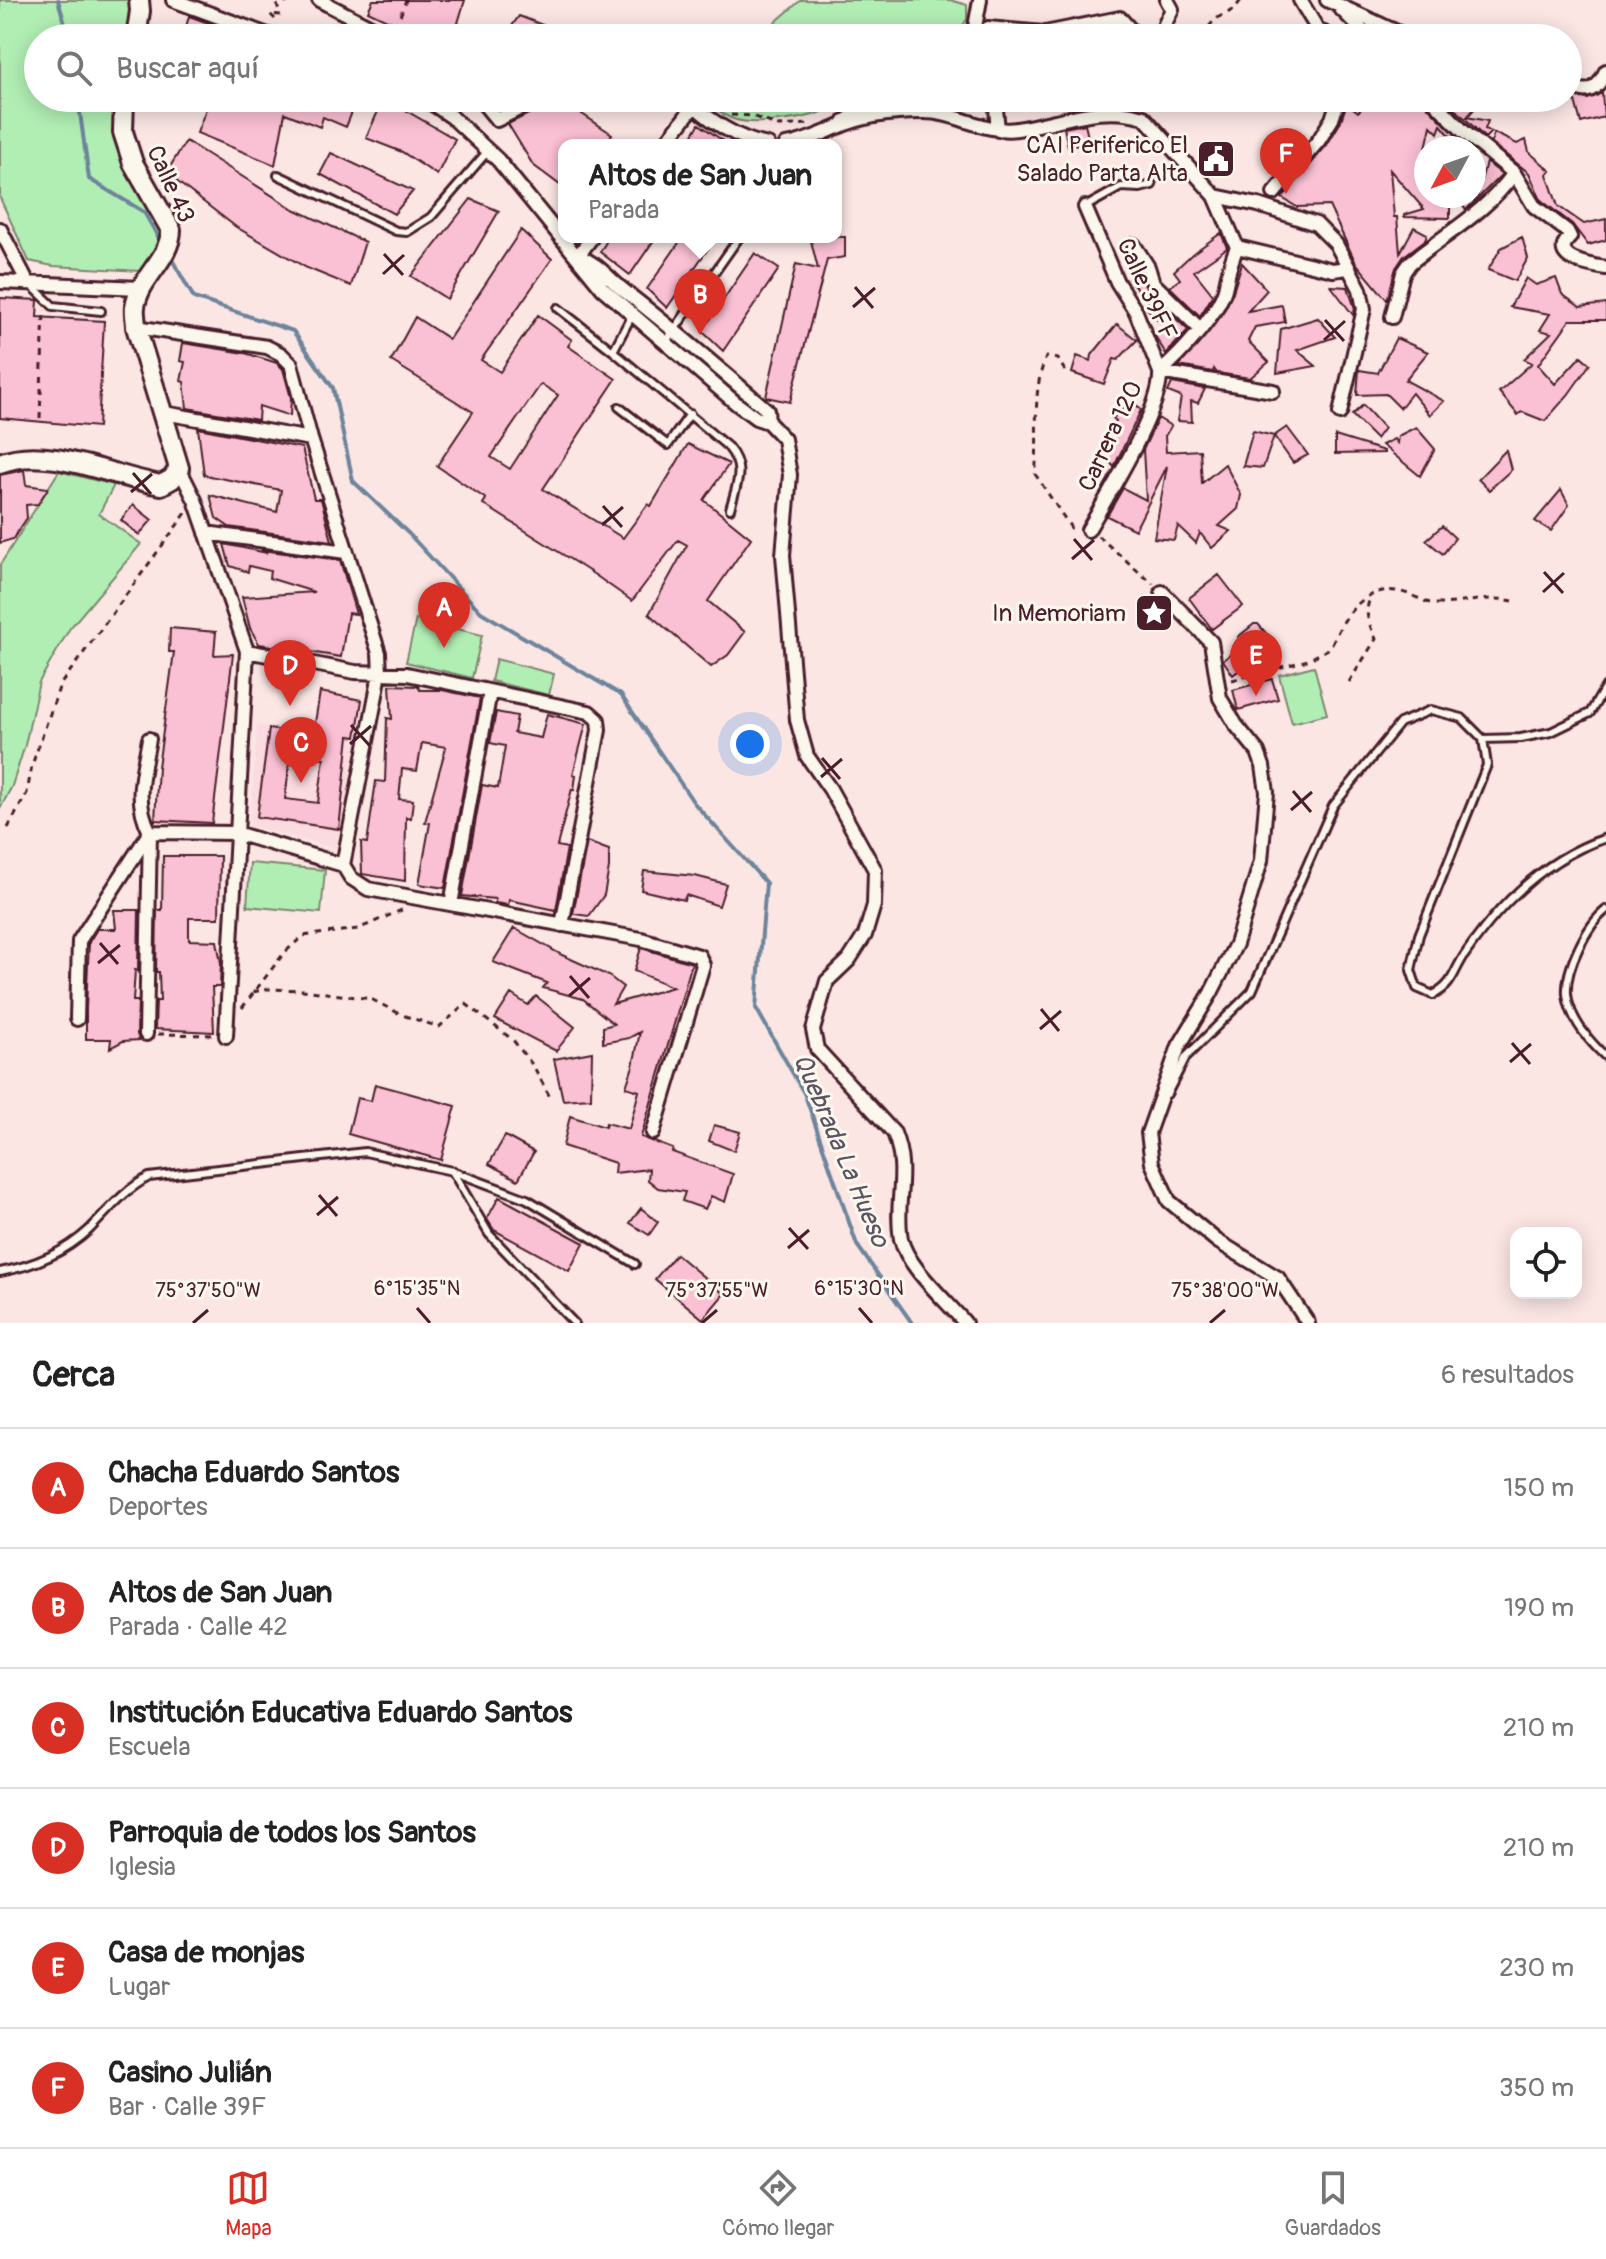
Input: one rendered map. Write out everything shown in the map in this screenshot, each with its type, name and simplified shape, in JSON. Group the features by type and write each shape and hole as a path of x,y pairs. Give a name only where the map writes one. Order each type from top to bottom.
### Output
{"street":[{"path":"138,24 139,0"},
{"path":"173,0 238,24"},
{"path":"319,0 365,24"},
{"path":"976,24 980,0"},
{"path":"1165,24 1172,9 1167,0"},
{"path":"1300,0 1314,24"},
{"path":"1331,2 1355,24"},
{"path":"1331,2 1351,9 1374,24"},
{"path":"1090,24 1120,18 1125,24"},
{"path":"1582,91 1595,87 1606,71"},
{"name":"Calle 43","path":"124,112 123,132 133,163 171,230 166,251 141,288"},
{"path":"445,112 488,151 558,233"},
{"path":"490,112 497,120 513,112"},
{"path":"668,139 685,112"},
{"path":"705,112 748,139"},
{"path":"838,127 859,112"},
{"path":"807,139 838,127 889,114 912,112"},
{"path":"927,112 998,130 1015,130 1077,115 1130,112 1144,117 1215,196 1237,247 1333,270 1347,268"},
{"path":"996,112 998,130"},
{"path":"1274,193 1319,140 1334,112"},
{"path":"1445,112 1514,173 1534,206 1567,231 1570,237 1564,248 1568,256 1575,261 1606,268"},
{"path":"1392,317 1403,273 1410,263 1472,216 1506,185 1514,173"},
{"path":"1215,196 1258,205 1316,224 1336,244 1360,289 1364,309 1340,413"},
{"name":"Calle 39FF","path":"1085,207 1117,282 1136,312 1160,372 1273,391"},
{"path":"0,229 28,283"},
{"path":"567,243 603,289 737,404 756,418 768,422 784,439 790,475 783,555 797,720 807,756 839,803 875,870 874,905 865,935 849,960 827,981 813,1030 817,1049 894,1133 900,1149 903,1175 901,1230 908,1257 965,1323"},
{"path":"578,256 588,243"},
{"path":"1134,245 1148,267 1153,283 1200,329"},
{"name":"Carrera 120","path":"1088,530 1131,455 1158,392 1160,372 1182,353 1224,291 1227,271 1237,247"},
{"path":"578,256 595,262 626,292 767,410 768,422"},
{"path":"0,282 141,288 135,307 136,327 179,468 195,500 247,651 226,1036"},
{"path":"136,327 267,347 291,364 311,439 379,653 380,673 343,865"},
{"path":"164,413 311,439"},
{"path":"0,463 9,459 49,457 161,485 172,479 179,468"},
{"path":"206,533 346,552"},
{"path":"1162,592 1211,642 1220,698 1236,725 1258,752 1267,792 1261,861 1236,944 1179,1046 1148,1133 1152,1163 1169,1201 1217,1241 1278,1278 1308,1323"},
{"path":"247,651 355,672 407,674 589,712 598,720 599,730 562,925"},
{"path":"451,904 490,692"},
{"path":"146,1034 150,832 140,809 140,799 149,739"},
{"path":"150,832 236,833 343,865 351,878 368,889 641,939 699,956 703,965 653,1133"},
{"path":"77,1019 79,941 150,832"}],"lane":[{"path":"278,175 396,231 407,232 431,217 488,151"},
{"path":"1085,207 1121,187 1152,185"},
{"path":"665,343 735,243"},
{"path":"28,283 53,306 101,311"},
{"path":"558,308 728,447 737,458 740,472 730,509"},
{"path":"613,351 632,315"},
{"path":"619,407 668,445 690,414"},
{"path":"1483,739 1521,738 1551,732 1590,713 1606,686"},
{"path":"1148,1133 1186,1057 1252,991 1333,806 1400,723 1431,710 1462,718 1483,739 1487,765 1419,935 1411,970 1417,988 1433,995 1447,988 1464,956 1500,907 1541,871 1606,838"},
{"path":"1606,910 1596,918 1577,950 1567,993 1577,1024 1606,1057"},
{"path":"0,1272 54,1256 87,1232 130,1187 149,1177 365,1152 452,1171 527,1199 635,1264"},
{"path":"452,1171 489,1234 574,1323"}],"path":[{"path":"275,19 270,14 281,15 277,6 292,0"},
{"path":"397,24 406,0"},
{"path":"1211,24 1217,17 1234,11 1241,0"},
{"path":"731,115 752,116 779,126 819,121"},
{"path":"40,418 45,299"},
{"path":"1065,371 1058,359 1046,357 1040,372 1035,396 1038,447 1035,474 1071,528 1081,526 1088,530 1162,592"},
{"path":"8,828 27,793 32,765 60,685 195,500"},
{"path":"1218,682 1308,660 1330,648 1358,601 1372,594 1393,590 1427,603 1454,604 1501,598 1513,601"},
{"path":"1349,682 1376,639 1367,620 1367,603 1372,594"},
{"path":"146,1034 226,1036 253,992 284,953 303,936 358,929 407,907"},
{"path":"253,992 267,989 303,990 371,999 402,1015 439,1027 466,1004 513,1040 534,1067 552,1101"}],"shaded area":[{"path":"257,725 359,740 336,848 250,826"}],"green space":[{"path":"0,0 141,0 138,24 24,24 24,112 126,112 127,132 173,229 140,271 53,266 29,261 0,198"},
{"path":"801,0 950,0 967,5 964,24 773,24"},
{"path":"722,112 822,112 778,121 753,122 729,117"},
{"path":"59,471 114,485 99,514 141,544 70,628 39,682 25,745 12,786 0,809 0,565"},
{"path":"416,619 482,635 472,678 406,662"},
{"path":"496,659 554,674 549,695 491,681"},
{"path":"1314,666 1327,714 1292,723 1279,675"},
{"path":"250,863 325,870 321,913 247,906"}],"building":[{"path":"373,0 465,0 460,24 396,24 368,11"},
{"path":"189,16 211,24 187,24"},
{"path":"519,16 540,24 513,24"},
{"path":"1602,93 1604,117 1581,123 1578,112 1582,112 1582,98"},
{"path":"205,112 352,112 346,127 323,117 320,127 285,113 275,165 197,133"},
{"path":"378,112 408,112 455,139 437,175 402,152 366,138"},
{"path":"533,112 579,112 612,134 609,139 558,139 558,184 533,165 508,124"},
{"path":"1344,112 1433,112 1457,136 1451,136 1441,125 1438,133 1431,126 1429,136 1414,136 1414,198 1390,170 1400,253 1414,227 1427,234 1425,240 1404,256 1396,268 1387,300 1356,263 1329,206 1297,207 1282,198 1327,145"},
{"path":"1458,112 1471,112 1467,117 1488,121 1485,129 1491,132 1483,136"},
{"path":"699,124 720,139 690,139"},
{"path":"1085,124 1089,142 1068,146 1064,128"},
{"path":"1494,133 1517,144 1526,140 1529,152 1551,171 1547,174 1558,206 1584,224 1606,219 1606,240 1588,245 1572,224 1541,200 1529,173 1491,143"},
{"path":"186,141 292,208 365,242 351,286 307,268 236,227 166,173"},
{"path":"331,153 413,191 394,214 320,174"},
{"path":"1486,162 1502,174 1486,190"},
{"path":"471,199 499,211 447,299 411,276"},
{"path":"1450,208 1450,218 1404,217 1424,209"},
{"path":"521,230 552,259 481,360 500,372 538,315 572,340 568,346 616,379 543,489 623,538 648,504 651,506 688,444 729,464 704,500 751,538 708,601 745,632 728,655 711,667 649,614 687,545 678,540 632,601 483,504 486,499 437,466 473,412 391,361 415,317 449,339","holes":["541,384 558,395 510,469 491,457"]},
{"path":"1221,233 1227,248 1194,271 1213,295 1200,316 1170,287 1180,279 1174,271"},
{"path":"842,237 845,237 845,257 827,260 790,402 766,397 796,264 818,269 812,243 842,243"},
{"path":"1522,237 1528,258 1515,281 1488,270 1501,248"},
{"path":"605,243 652,243 630,275 600,252"},
{"path":"679,243 712,243 667,308 647,289"},
{"path":"755,253 779,269 723,351 702,331"},
{"path":"1242,263 1267,290 1248,311 1282,305 1285,322 1255,327 1248,341 1269,362 1250,378 1217,373 1214,369 1213,372 1179,366 1222,315"},
{"path":"1141,275 1154,298 1188,330 1166,354 1155,336 1165,327 1144,305 1148,302 1129,279"},
{"path":"1526,278 1536,285 1556,278 1562,294 1580,307 1606,304 1606,320 1570,320 1538,365 1555,384 1581,356 1590,364 1545,421 1522,412 1518,415 1499,392 1532,363 1524,359 1551,333 1540,330 1550,314 1510,307"},
{"path":"1331,286 1348,287 1355,309 1353,315"},
{"path":"0,298 38,300 37,317 104,321 98,427 0,418"},
{"path":"1318,318 1335,337 1297,350 1316,366 1277,373 1281,329"},
{"path":"1117,324 1137,340 1118,360 1114,359 1104,384 1072,373 1077,356 1091,361 1092,355"},
{"path":"1396,338 1428,352 1405,380 1444,401 1430,415 1412,393 1400,408 1386,394 1357,395 1359,370 1378,373"},
{"path":"183,343 245,353 277,363 283,369 291,398 290,416 259,406 258,420 187,408 184,382 181,381 185,362 180,361"},
{"path":"1172,383 1205,389 1198,403 1191,401 1192,422 1177,421 1181,397 1168,392"},
{"path":"1132,400 1141,410 1114,467 1101,452 1111,438 1107,435 1116,421 1113,418"},
{"path":"1363,405 1384,428 1376,439 1352,415"},
{"path":"1158,418 1171,426 1165,436 1166,452 1200,450 1202,483 1225,464 1241,495 1238,509 1219,526 1231,531 1212,548 1200,533 1196,543 1178,526 1174,540 1154,538 1167,466 1135,530 1107,516 1123,488 1146,500 1143,450"},
{"path":"1287,427 1308,455 1293,463 1274,436"},
{"path":"1416,427 1435,449 1420,476 1382,445 1394,439 1397,443 1398,436"},
{"path":"198,428 302,448 314,499 321,499 332,541 229,527 216,518 210,495 277,512 281,490 204,475"},
{"path":"1253,431 1274,436 1263,468 1243,466"},
{"path":"1335,436 1384,451 1384,453 1335,454"},
{"path":"1506,450 1511,470 1489,490 1478,479"},
{"path":"24,470 26,485 48,488 38,504 26,505 27,518 13,539 0,543 0,475"},
{"path":"1561,490 1569,505 1551,531 1535,521"},
{"path":"133,505 152,520 139,535 121,520"},
{"path":"1442,526 1455,538 1443,554 1426,540"},
{"path":"224,544 267,553 261,550 340,560 356,614 348,613 341,657 259,644 250,628 242,597 314,592 269,578 270,571 249,566 248,572 230,566"},
{"path":"1219,575 1243,606 1212,629 1189,598"},
{"path":"1258,624 1280,649 1270,657 1264,650 1233,675 1223,660 1244,644 1238,637"},
{"path":"170,628 216,632 214,655 233,654 212,823 155,820 158,767 174,652 169,652"},
{"path":"1272,679 1278,699 1238,710 1233,690"},
{"path":"390,685 418,686 420,690 442,690 480,698 445,888 419,884 430,823 425,822 446,747 422,743 417,771 402,769 399,799 413,800 411,818 406,817 405,881 362,874 361,842 367,843 376,781 385,782 387,718 392,719"},
{"path":"320,692 362,700 356,737 349,736 339,829 257,817 269,729 313,735","holes":["291,753 324,758 318,803 285,799"]},
{"path":"496,712 517,716 514,733 541,738 547,714 586,724 573,774 576,775 574,790 557,846 567,848 556,910 509,900 508,905 495,903 495,899 462,896 482,785 498,788 505,746 490,743"},
{"path":"587,842 609,850 604,895 589,916 573,914"},
{"path":"163,856 220,856 219,918 189,918 189,940 217,941 221,963 220,987 212,987 214,1032 155,1029 156,1001 160,1001 159,972 156,972 157,910 162,910"},
{"path":"644,871 695,876 726,884 719,906 686,895 684,900 641,890"},
{"path":"114,910 139,910 138,971 135,970 133,1001 138,1001 139,1040 123,1041 110,1048 111,1039 86,1039 86,1008 89,942 97,929 116,929"},
{"path":"514,928 562,955 609,976 623,987 613,1004 673,987 634,971 641,948 692,963 641,1137 733,1174 725,1202 711,1196 705,1209 682,1201 685,1192 658,1188 648,1180 649,1169 614,1173 615,1163 563,1146 570,1116 605,1127 606,1123 629,1129 639,1091 626,1087 640,1032 629,1038 603,1043 603,1027 614,1024 583,999 543,988 547,983 493,962"},
{"path":"511,994 528,1005 536,996 575,1027 556,1051 495,1019"},
{"path":"592,1052 591,1098 563,1100 554,1059"},
{"path":"375,1084 456,1106 441,1160 348,1134 357,1098 371,1101"},
{"path":"714,1125 740,1132 734,1151 709,1141"},
{"path":"505,1136 534,1152 518,1180 489,1164"},
{"path":"499,1197 584,1243 569,1271 494,1230 487,1219"},
{"path":"641,1208 658,1222 649,1235 630,1223"},
{"path":"676,1254 724,1294 703,1319 655,1279"}],"waterway":[{"name":"Quebrada La Hueso","path":"58,0 65,24"},
{"name":"Quebrada La Hueso","path":"80,112 89,179 144,212 161,242"},
{"name":"Quebrada La Hueso","path":"170,256 194,298 293,331 333,388 353,481 409,534 481,612 621,695 694,803 766,883 756,1008 805,1095 857,1245 912,1323"}],"place":[{"name":"CAI Periferico El Salado Parta Alta","path":"1216,159"},
{"name":"Casino Julián","path":"1286,194"},
{"name":"Altos de San Juan","path":"700,335"},
{"name":"In Memoriam","path":"1154,613"},
{"name":"Chacha Eduardo Santos","path":"444,648"},
{"name":"Casa de monjas","path":"1256,696"},
{"name":"Parroquia de todos los Santos","path":"290,706"},
{"name":"Institución Educativa Eduardo Santos","path":"301,783"}]}
